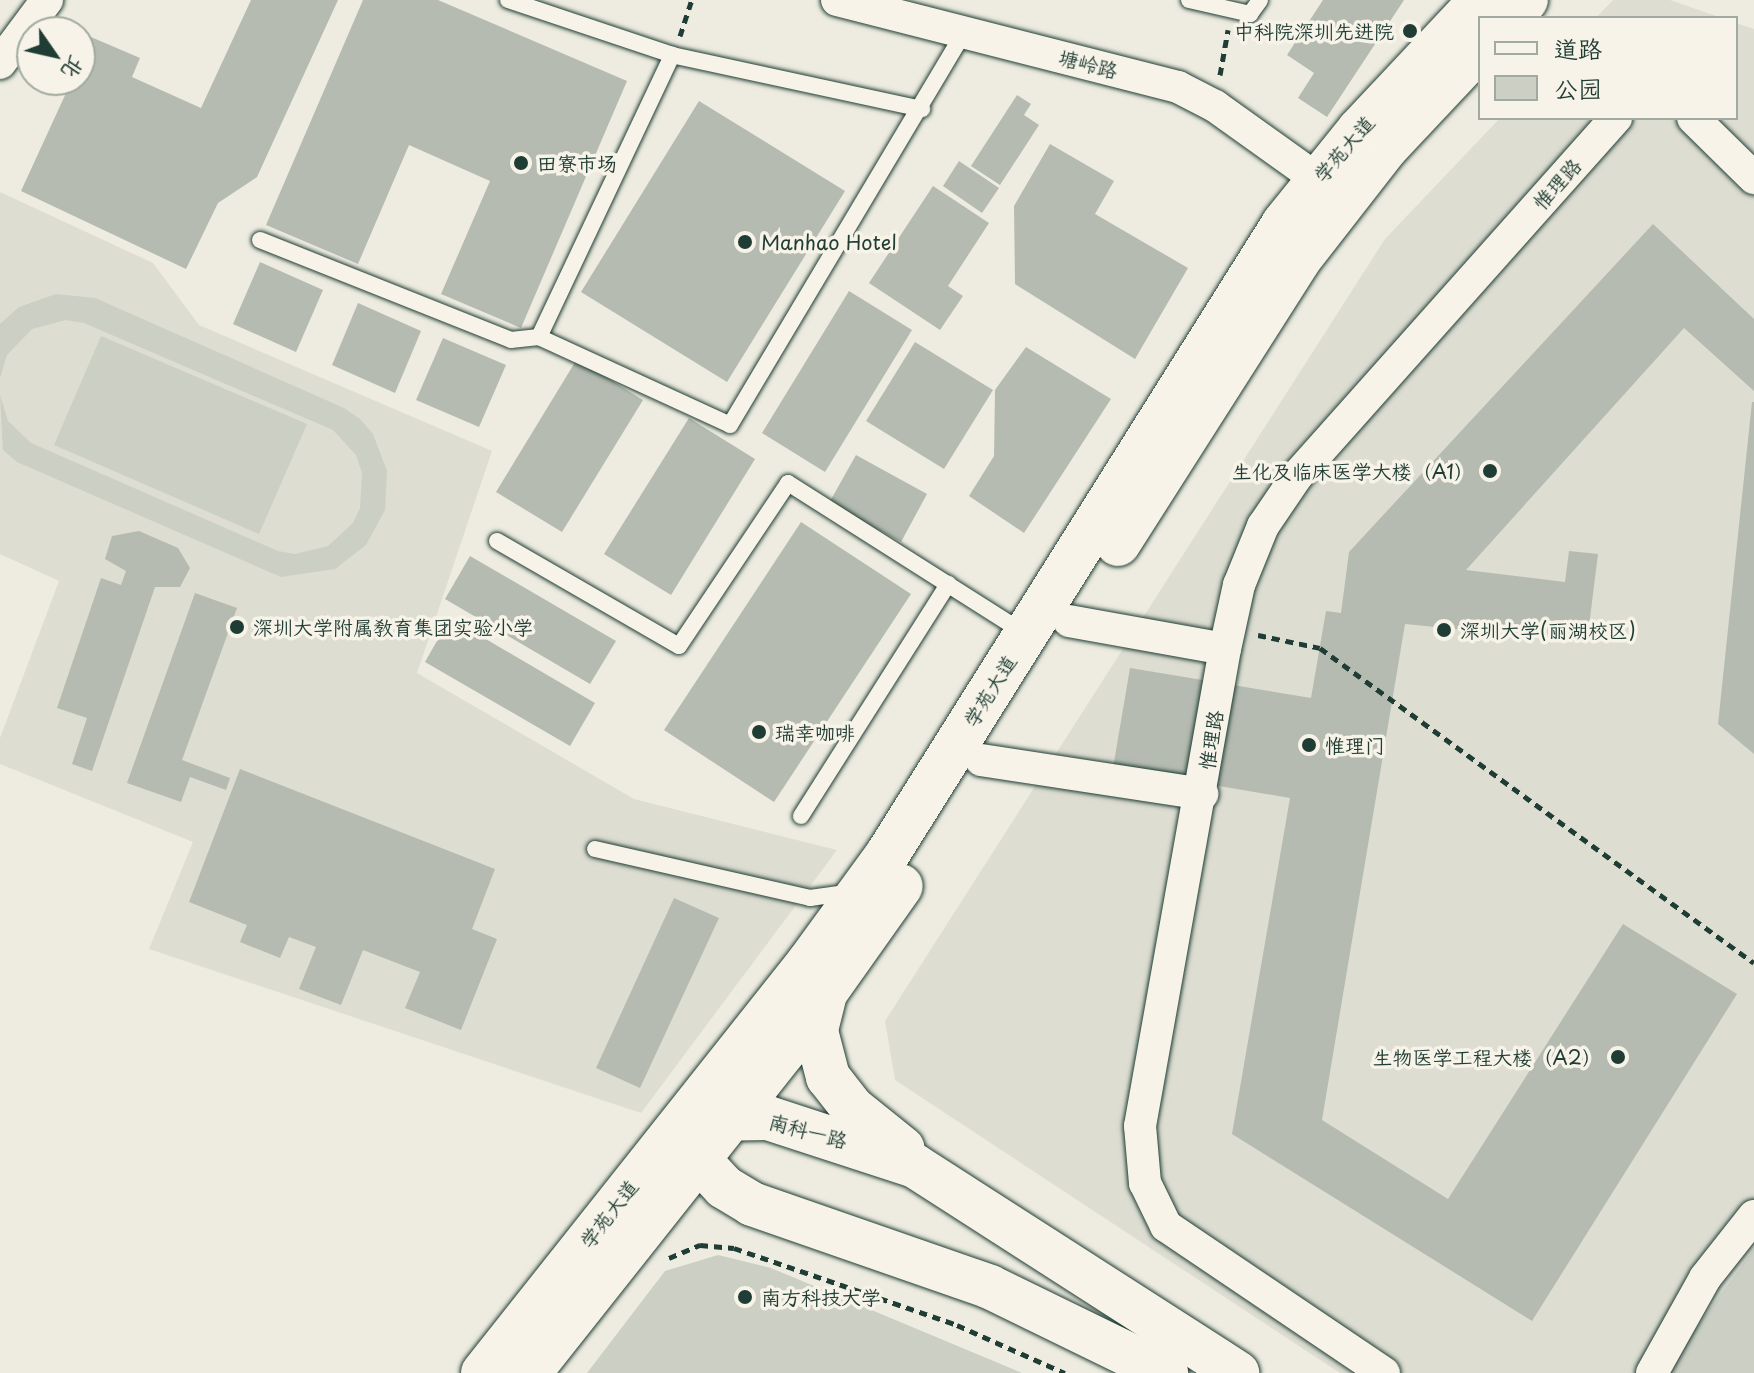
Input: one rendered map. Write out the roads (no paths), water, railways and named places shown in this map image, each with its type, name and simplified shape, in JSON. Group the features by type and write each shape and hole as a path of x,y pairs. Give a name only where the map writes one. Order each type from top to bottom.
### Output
{"main road":[{"name":"学苑大道","path":"529,1373 862,891 1244,283 1317,179 1481,0"},
{"path":"1511,16 1526,0"},
{"name":"学苑大道","path":"483,1373 691,1140 731,1118 824,998 981,760 1298,261 1386,148 1478,50"},
{"path":"824,998 817,1048 839,1094 886,1137 970,1198"},
{"name":"南科一路","path":"731,1118 768,1118 858,1144 915,1166 970,1198 1237,1373"},
{"path":"691,1140 724,1187 752,1204 990,1287 1166,1373"}],"street":[{"path":"0,63 47,0"},
{"name":"塘岭路","path":"837,0 1178,87 1215,106 1317,179"},
{"name":"惟理路","path":"1384,1373 1166,1226 1145,1183 1140,1126 1228,639 1239,585 1263,526 1297,476 1614,120"},
{"path":"1695,120 1754,178"},
{"path":"1069,621 1228,639"},
{"path":"981,760 1202,794"},
{"path":"1652,1373 1705,1278 1754,1216"}],"lane":[{"path":"508,0 672,55 922,109"},
{"path":"1189,0 1250,14 1260,0"},
{"path":"260,240 511,340 539,337 730,425 922,109 964,32"},
{"path":"539,337 672,55"},
{"path":"497,541 679,646 788,483 1026,634"},
{"path":"801,816 948,584"},
{"path":"595,849 810,898 862,891"},
{"path":"810,898 829,936"}],"place":[{"name":"中科院深圳先进院","path":"1410,31"},
{"name":"田寮市场","path":"521,163"},
{"name":"Manhao Hotel","path":"745,242"},
{"name":"生化及临床医学大楼（A1）","path":"1490,471"},
{"name":"深圳大学附属教育集团实验小学","path":"237,627"},
{"name":"深圳大学(丽湖校区)","path":"1444,630"},
{"name":"瑞幸咖啡","path":"759,732"},
{"name":"惟理门","path":"1309,745"},
{"name":"生物医学工程大楼（A2）","path":"1618,1057"},
{"name":"南方科技大学","path":"745,1297"}]}
